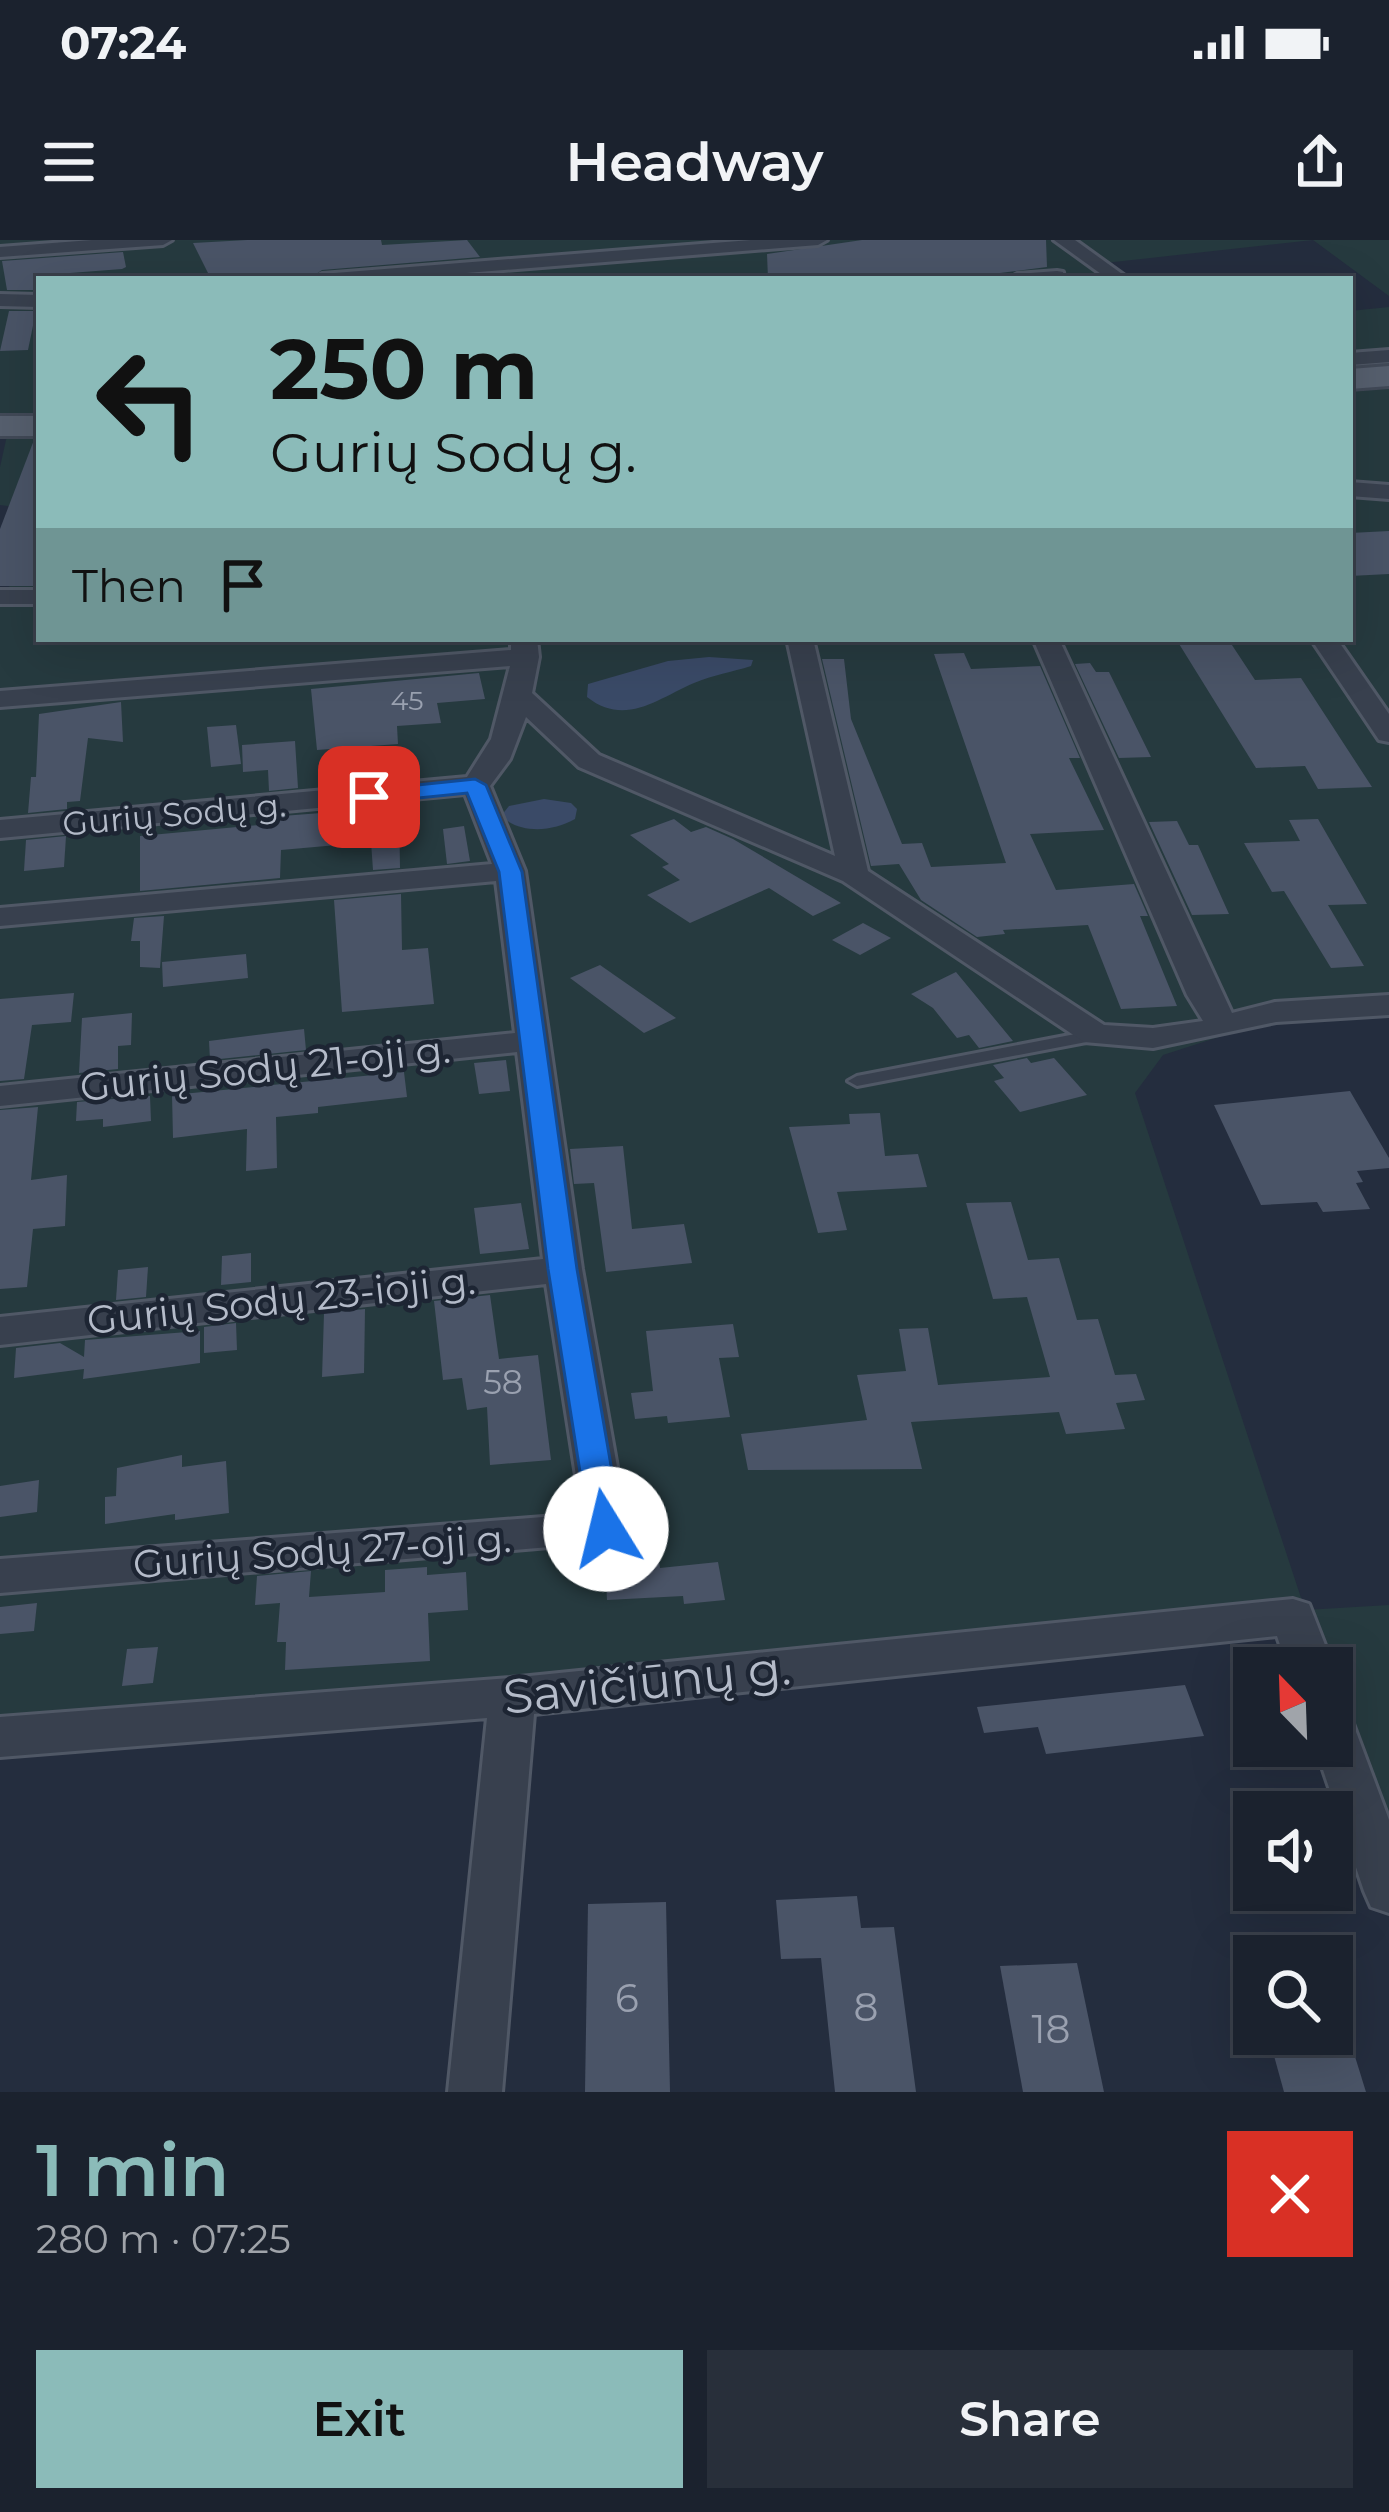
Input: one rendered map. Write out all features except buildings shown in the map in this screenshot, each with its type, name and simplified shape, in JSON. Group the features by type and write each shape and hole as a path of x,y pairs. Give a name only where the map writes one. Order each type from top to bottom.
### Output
{"main road":[{"path":"1353,379 1389,376"},
{"path":"0,426 36,425"}],"street":[{"path":"0,252 163,240"},
{"path":"502,240 521,271"},
{"path":"397,276 521,271 818,240"},
{"path":"1063,240 1116,276"},
{"path":"0,300 36,301"},
{"path":"1353,359 1389,356"},
{"path":"1353,489 1389,492"},
{"path":"0,597 36,596"},
{"path":"801,642 854,875"},
{"path":"1047,642 1203,995 1222,1024"},
{"path":"1326,642 1389,734"},
{"path":"0,699 525,648 517,694 496,759 487,778 475,785"},
{"path":"517,694 590,761 854,875 1096,1035 1153,1038 1328,1005 1389,1005"},
{"name":"Gurių Sodų g.","path":"0,829 475,785"},
{"name":"Gurių Sodų 27-oji g.","path":"0,1576 606,1529 562,1269 510,872 475,785"},
{"path":"0,917 510,872"},
{"name":"Gurių Sodų 21-oji g.","path":"0,1096 530,1041"},
{"name":"Gurių Sodų 23-ioji g.","path":"0,1331 562,1269"},
{"name":"Savičiūnų g.","path":"0,1737 510,1697 1294,1617 1304,1647"},
{"path":"475,2092 512,1737 510,1697"},
{"path":"1346,1767 1389,1891"}],"lane":[{"path":"857,1081 1096,1035"}],"green space":[{"path":"0,240 1313,240 1096,264 1113,276 36,276 36,421 0,421"},
{"path":"1313,240 1389,240 1389,296"},
{"path":"1389,307 1389,371 1353,374 1353,311"},
{"path":"1389,381 1389,1015 1250,1027 1163,1055 1135,1093 1305,1610 0,1725 0,592 7,592 36,519 36,642 1353,642 1353,384"},
{"path":"36,430 36,510 0,505 0,467 8,431"},
{"path":"1389,1605 1389,1843 1353,1743 1353,1647 1322,1647 1305,1610"}],"water":[{"path":"753,660 751,666 701,680 628,710 601,706 587,697 588,684 668,661"},
{"path":"544,799 571,803 577,809 575,819 536,829 517,826 501,816 509,806"}],"route":[{"path":"369,797 475,785 510,872 562,1269 606,1529"}]}
